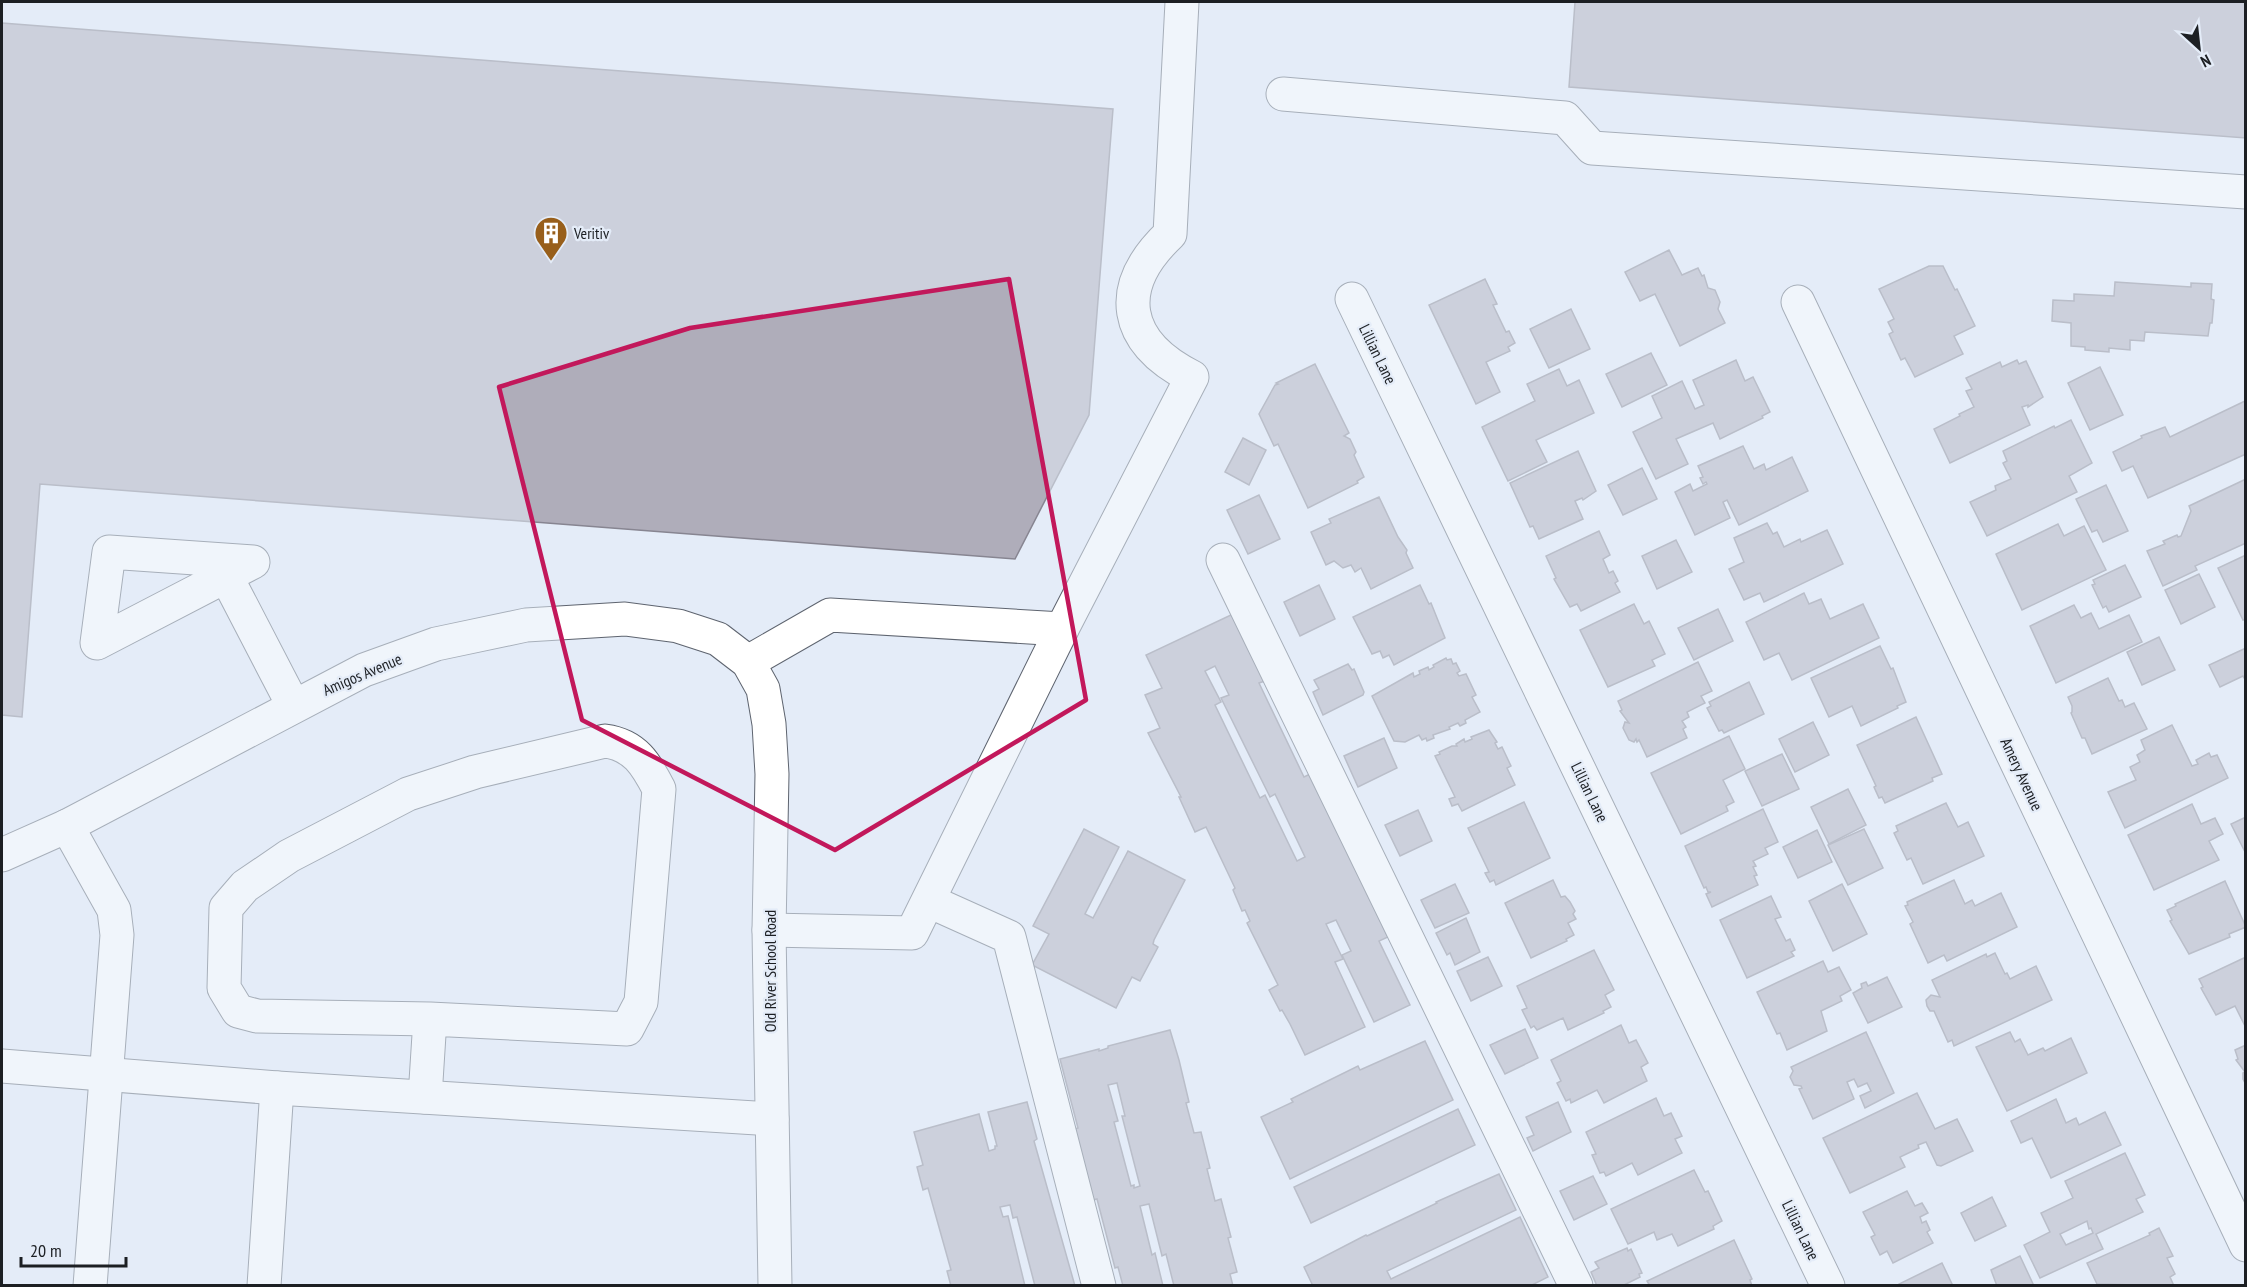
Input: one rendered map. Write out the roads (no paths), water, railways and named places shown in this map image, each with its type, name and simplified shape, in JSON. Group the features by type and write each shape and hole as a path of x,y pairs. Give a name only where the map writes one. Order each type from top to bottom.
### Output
{"street":[{"path":"769,930 912,933 1062,628 1192,377 1160,358 1137,328 1134,310 1134,292 1145,261 1170,234 1182,2"},
{"path":"1283,94 1565,118 1592,148 2246,192"},
{"name":"Lillian Lane","path":"1352,299 1828,1286"},
{"name":"Amery Avenue","path":"1798,302 2246,1245"},
{"path":"1223,560 1576,1286"},
{"path":"226,576 293,705"},
{"path":"748,662 830,615 1062,628"},
{"name":"Amigos Avenue","path":"2,855 67,826 293,705 364,670 436,644 526,625 625,619 678,626 718,639 748,662"},
{"name":"Old River School Road","path":"748,662 764,689 770,724 772,774 769,930 775,1286"},
{"path":"605,741 621,743 643,760 659,789 641,1002 627,1029 430,1019 257,1016 238,1011 224,988 226,908 245,886 289,856 408,794 475,772 605,741"},
{"path":"67,826 114,910 117,934 90,1286"},
{"path":"929,901 1009,937 1099,1286"},
{"path":"425,1097 430,1019"},
{"path":"2,1066 277,1088 772,1119"},
{"path":"264,1286 277,1088"}],"place":[{"name":"Veritiv","path":"551,262"}]}
